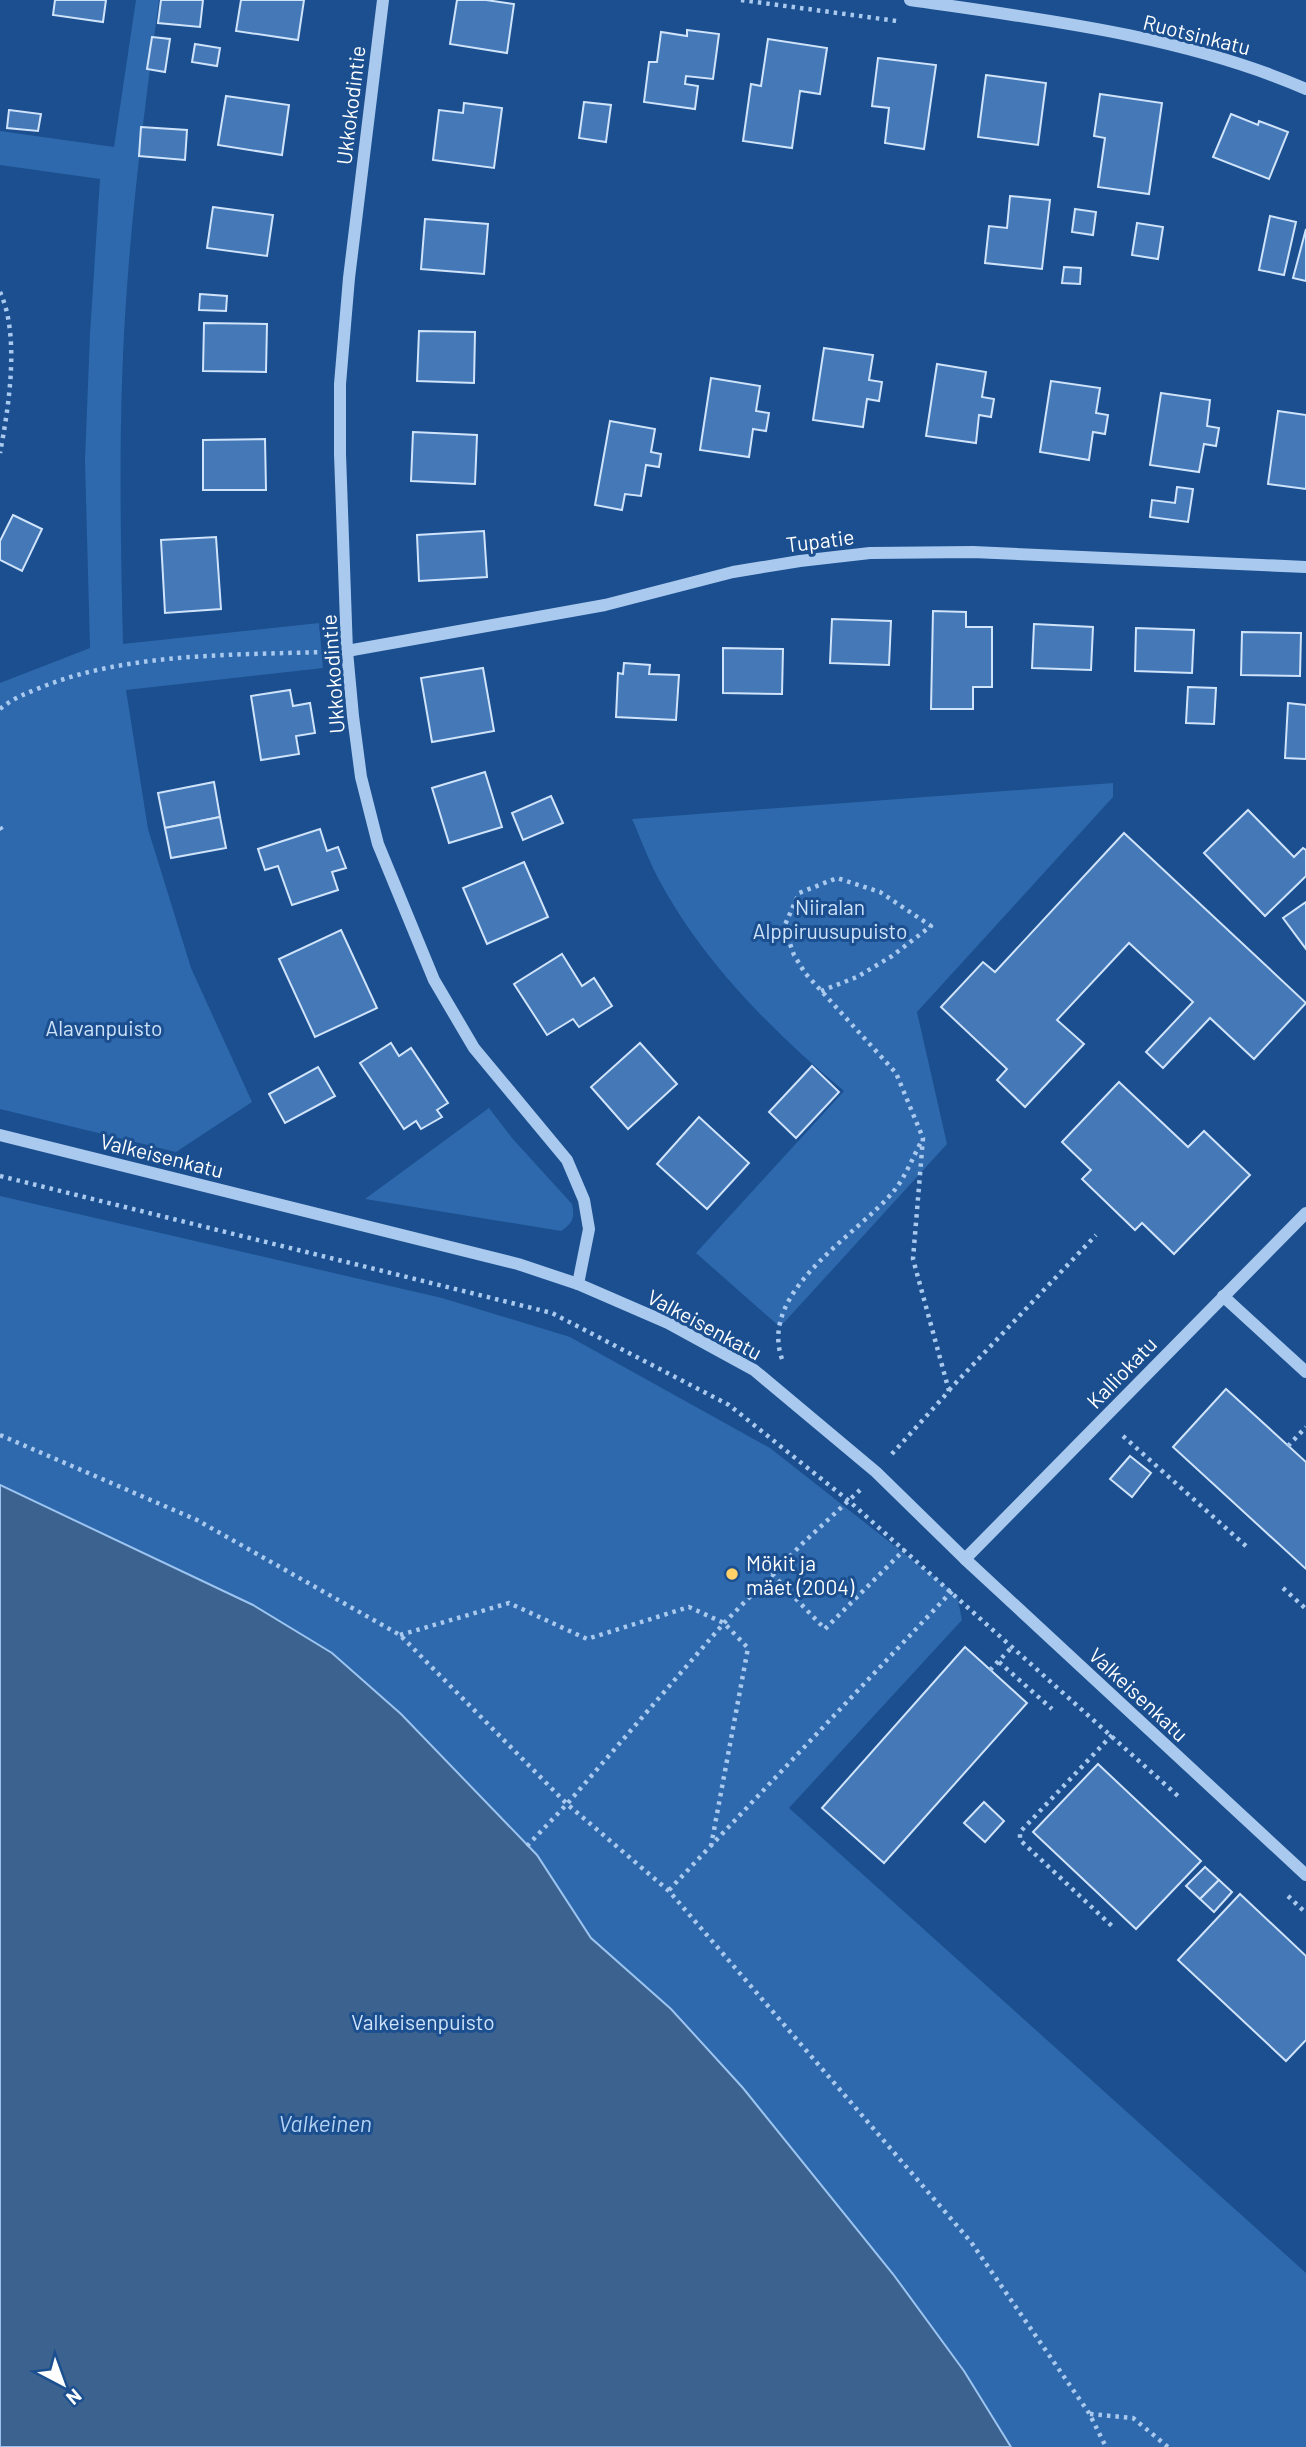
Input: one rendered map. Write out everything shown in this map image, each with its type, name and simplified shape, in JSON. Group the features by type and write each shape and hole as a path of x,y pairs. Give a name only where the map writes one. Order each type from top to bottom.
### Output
{"street":[{"name":"Ukkokodintie","path":"383,0 352,251 340,384 347,651 352,716 361,777 378,844 434,979 474,1048 568,1160 583,1200 589,1229 578,1284"},
{"name":"Ruotsinkatu","path":"910,0 1044,20 1191,50 1242,63 1306,89"},
{"name":"Tupatie","path":"347,651 605,605 733,572 870,553 987,553 1306,567"},
{"name":"Valkeisenkatu","path":"0,1135 518,1264 578,1284 668,1323 754,1370 876,1472 965,1559 1306,1875"},
{"name":"Kalliokatu","path":"965,1559 1306,1213"},
{"path":"1223,1296 1306,1372"}],"path":[{"path":"0,292 7,307 10,352 0,453"},
{"path":"0,709 11,699 56,681 100,668 208,656 347,651"},
{"path":"821,991 857,977 892,956 931,926 880,892 837,878 799,893 784,927 794,955 805,973 821,991 896,1073 923,1138 913,1259 949,1391"},
{"path":"788,1365 781,1358 777,1337 782,1316 792,1295 814,1268 894,1191 923,1138"},
{"path":"0,1176 552,1313 729,1405 905,1549 1183,1800"},
{"path":"527,1846 724,1623 849,1501 1096,1235"},
{"path":"1289,1446 1306,1427"},
{"path":"1117,1431 1247,1547"},
{"path":"0,1434 197,1520 400,1635 566,1804 669,1891 971,2242 1089,2413 1106,2447"},
{"path":"772,1574 825,1629 905,1549"},
{"path":"1283,1588 1306,1609"},
{"path":"669,1891 953,1591"},
{"path":"400,1635 509,1603 587,1639 689,1607 724,1623 748,1648 711,1846"},
{"path":"990,1670 1013,1646"},
{"path":"999,1662 1052,1709"},
{"path":"1112,1735 1020,1832 1020,1840 1113,1927"},
{"path":"1286,1894 1306,1913"},
{"path":"1089,2413 1133,2418 1168,2447"}],"green space":[{"name":"Alavanpuisto","path":"136,0 159,0 138,171 125,320 121,459 123,644 319,623 323,668 126,690 148,829 191,968 252,1102 176,1152 0,1109 0,683 90,648 85,460 100,179 0,165 0,131 114,147"},
{"name":"Niiralan Alppiruusupuisto","path":"1113,783 1113,797 917,1012 947,1144 780,1327 696,1253 844,1091 766,1020 717,966 676,909 654,871 632,819"},
{"path":"489,1108 512,1138 572,1204 571,1223 561,1231 365,1199"},
{"name":"Valkeisenpuisto","path":"0,1196 442,1298 570,1337 770,1448 957,1595 962,1620 789,1808 1306,2273 1306,2447 0,2447"}],"water":[{"name":"Valkeinen","path":"0,1485 253,1605 332,1653 401,1714 537,1855 591,1938 671,2009 743,2088 893,2274 964,2371 1011,2447 0,2447"}],"building":[{"path":"55,0 106,0 103,22 53,15"},
{"path":"161,0 203,0 200,27 158,23"},
{"path":"241,0 304,0 298,40 236,31"},
{"path":"457,0 514,4 507,53 450,44"},
{"path":"687,30 719,34 713,79 686,76 685,84 698,86 695,109 644,102 649,62 657,62 661,32 687,36"},
{"path":"152,37 170,39 165,72 147,69"},
{"path":"768,39 827,48 820,94 800,91 792,148 743,141 751,84 761,86"},
{"path":"195,44 220,48 217,66 192,62"},
{"path":"878,58 936,65 924,149 885,143 889,108 872,106"},
{"path":"986,75 1046,83 1038,145 978,137"},
{"path":"1100,94 1162,103 1149,194 1098,187 1105,138 1094,136"},
{"path":"226,96 289,105 282,155 218,145"},
{"path":"584,102 611,105 606,142 579,138"},
{"path":"464,103 502,108 494,168 433,160 439,110 463,113"},
{"path":"9,110 41,114 38,131 7,128"},
{"path":"1231,114 1258,125 1259,121 1288,132 1269,179 1213,157"},
{"path":"141,127 187,130 185,160 139,156"},
{"path":"1010,196 1050,200 1042,269 985,263 989,226 1007,228"},
{"path":"213,207 273,215 267,256 207,248"},
{"path":"1075,209 1096,212 1093,235 1072,232"},
{"path":"1270,216 1296,222 1284,275 1259,270"},
{"path":"425,219 488,224 484,274 421,269"},
{"path":"1137,223 1163,227 1158,259 1132,255"},
{"path":"1306,229 1306,281 1293,278"},
{"path":"1064,267 1081,268 1080,284 1062,283"},
{"path":"200,294 227,296 226,311 199,310"},
{"path":"204,323 267,324 266,372 203,371"},
{"path":"419,331 475,332 474,383 417,381"},
{"path":"824,348 873,355 869,380 882,382 879,401 867,399 863,427 813,420"},
{"path":"937,364 986,372 982,397 994,399 991,417 979,415 976,443 926,436"},
{"path":"711,378 760,386 756,411 769,413 766,431 753,429 749,457 700,450"},
{"path":"1051,381 1100,388 1096,413 1108,415 1105,434 1093,432 1089,460 1040,452"},
{"path":"1161,393 1210,400 1207,426 1219,428 1216,446 1204,444 1199,472 1150,465"},
{"path":"1278,411 1306,415 1306,489 1268,484"},
{"path":"610,421 655,429 651,452 661,454 659,467 646,465 641,496 625,494 622,510 595,505"},
{"path":"413,432 477,435 475,484 411,481"},
{"path":"265,439 266,490 203,490 203,440"},
{"path":"1177,487 1193,489 1188,522 1150,517 1152,500 1175,503"},
{"path":"13,515 42,529 22,571 0,560 0,541"},
{"path":"484,531 487,577 419,581 417,535"},
{"path":"216,537 221,609 165,613 161,540"},
{"path":"933,611 966,612 966,627 992,627 992,687 973,687 973,709 931,709"},
{"path":"832,619 891,621 889,665 830,663"},
{"path":"1034,624 1093,627 1091,670 1032,668"},
{"path":"1136,628 1194,630 1192,673 1135,671"},
{"path":"1242,632 1301,633 1300,676 1241,675"},
{"path":"723,648 783,649 782,694 723,693"},
{"path":"624,663 650,665 649,674 679,675 676,720 616,717 618,673 623,674"},
{"path":"483,668 494,731 432,742 421,678"},
{"path":"1188,687 1216,688 1214,724 1186,723"},
{"path":"290,690 293,706 310,703 315,733 296,736 299,754 261,760 251,696"},
{"path":"1288,703 1306,705 1306,759 1285,758"},
{"path":"485,772 502,827 449,843 432,788"},
{"path":"214,782 220,817 165,828 158,793"},
{"path":"551,796 563,823 523,840 512,813"},
{"path":"1248,810 1294,857 1303,848 1306,850 1306,876 1265,916 1204,853"},
{"path":"220,817 226,848 171,858 165,828"},
{"path":"320,829 327,851 338,847 346,868 332,872 338,890 292,905 278,866 265,870 258,849"},
{"path":"1124,833 1306,1003 1254,1059 1210,1018 1163,1068 1146,1052 1193,1002 1129,943 1057,1020 1084,1044 1025,1107 997,1080 1007,1069 941,1007 983,962 995,972"},
{"path":"524,862 548,917 487,944 463,888"},
{"path":"1306,902 1306,949 1283,918"},
{"path":"341,930 377,1008 315,1037 279,959"},
{"path":"562,954 582,986 594,978 612,1006 579,1027 573,1019 547,1035 514,984"},
{"path":"391,1043 399,1056 411,1048 448,1103 437,1110 442,1117 421,1129 416,1121 404,1129 360,1063"},
{"path":"640,1043 677,1084 628,1129 591,1087"},
{"path":"812,1066 839,1092 796,1138 769,1112"},
{"path":"318,1067 335,1096 285,1123 269,1094"},
{"path":"1119,1082 1188,1147 1204,1131 1250,1175 1174,1254 1142,1223 1135,1230 1082,1179 1091,1170 1062,1142"},
{"path":"699,1117 749,1163 707,1209 657,1164"},
{"path":"1226,1389 1306,1462 1306,1569 1173,1447"},
{"path":"1130,1456 1151,1473 1132,1497 1110,1479"},
{"path":"965,1647 1027,1703 884,1863 822,1808"},
{"path":"1098,1764 1201,1861 1136,1929 1033,1832"},
{"path":"984,1802 1004,1821 985,1842 964,1823"},
{"path":"1205,1867 1219,1880 1200,1899 1186,1886"},
{"path":"1219,1880 1232,1892 1214,1912 1200,1899"},
{"path":"1240,1894 1306,1956 1306,2040 1286,2061 1178,1960"}],"place":[{"name":"Mökit ja mäet (2004)","path":"732,1574"}]}
